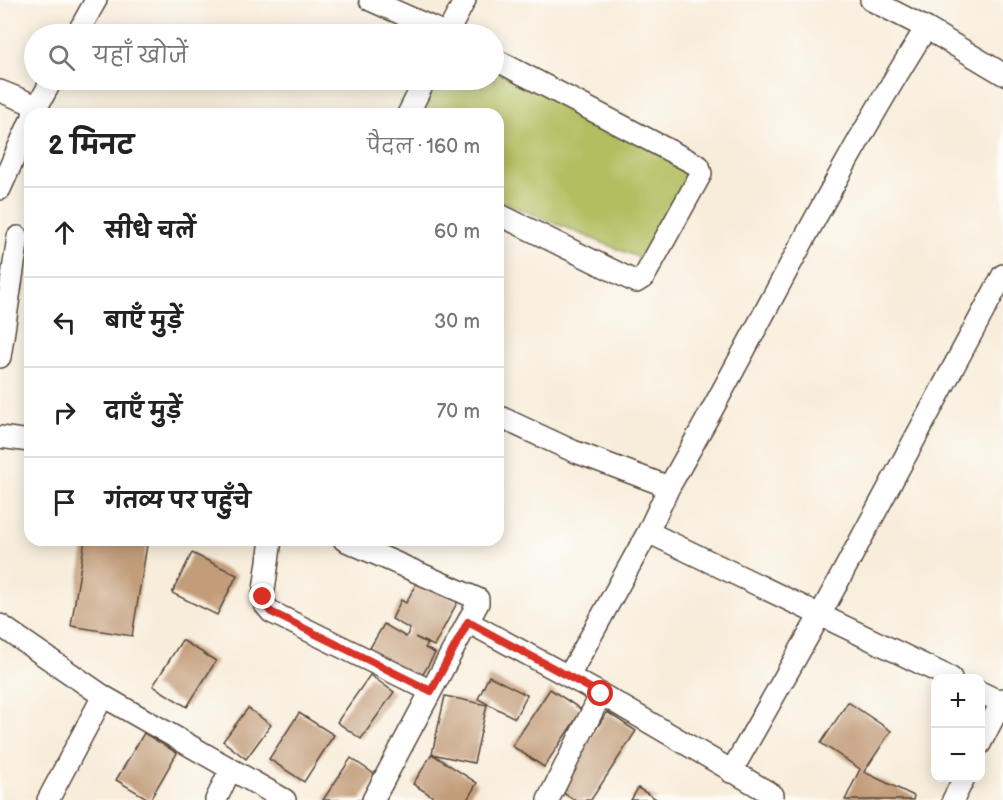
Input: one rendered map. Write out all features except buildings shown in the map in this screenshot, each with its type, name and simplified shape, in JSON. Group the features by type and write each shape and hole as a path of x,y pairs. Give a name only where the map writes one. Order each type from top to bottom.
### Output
{"street":[{"path":"83,24 96,0"},
{"path":"370,0 424,24"},
{"path":"452,24 465,0"},
{"path":"871,0 926,28 1003,74"},
{"path":"568,676 822,209 926,28"},
{"path":"504,64 699,166 701,174 644,277 636,282 504,217"},
{"path":"37,108 47,90"},
{"path":"411,108 420,90"},
{"path":"0,91 25,108"},
{"path":"0,189 24,136"},
{"path":"0,357 16,237"},
{"path":"731,771 820,615 1003,275"},
{"path":"504,419 573,451 669,487"},
{"path":"0,436 24,440"},
{"path":"648,532 943,674"},
{"path":"269,546 263,597 265,605 271,612 431,691"},
{"path":"358,546 476,596 478,603 373,800"},
{"path":"468,622 601,694 773,795"},
{"path":"0,625 104,696 285,800"},
{"path":"548,800 601,694"},
{"path":"985,694 1002,702 985,736"},
{"path":"48,800 104,696"},
{"path":"216,800 230,770"},
{"path":"953,800 962,782"}],"green space":[{"path":"504,56 695,166 647,261 504,202 504,108 407,108 415,90 504,90"}],"route":[{"path":"263,597 265,605 271,612 431,691 468,622 601,694"}]}
